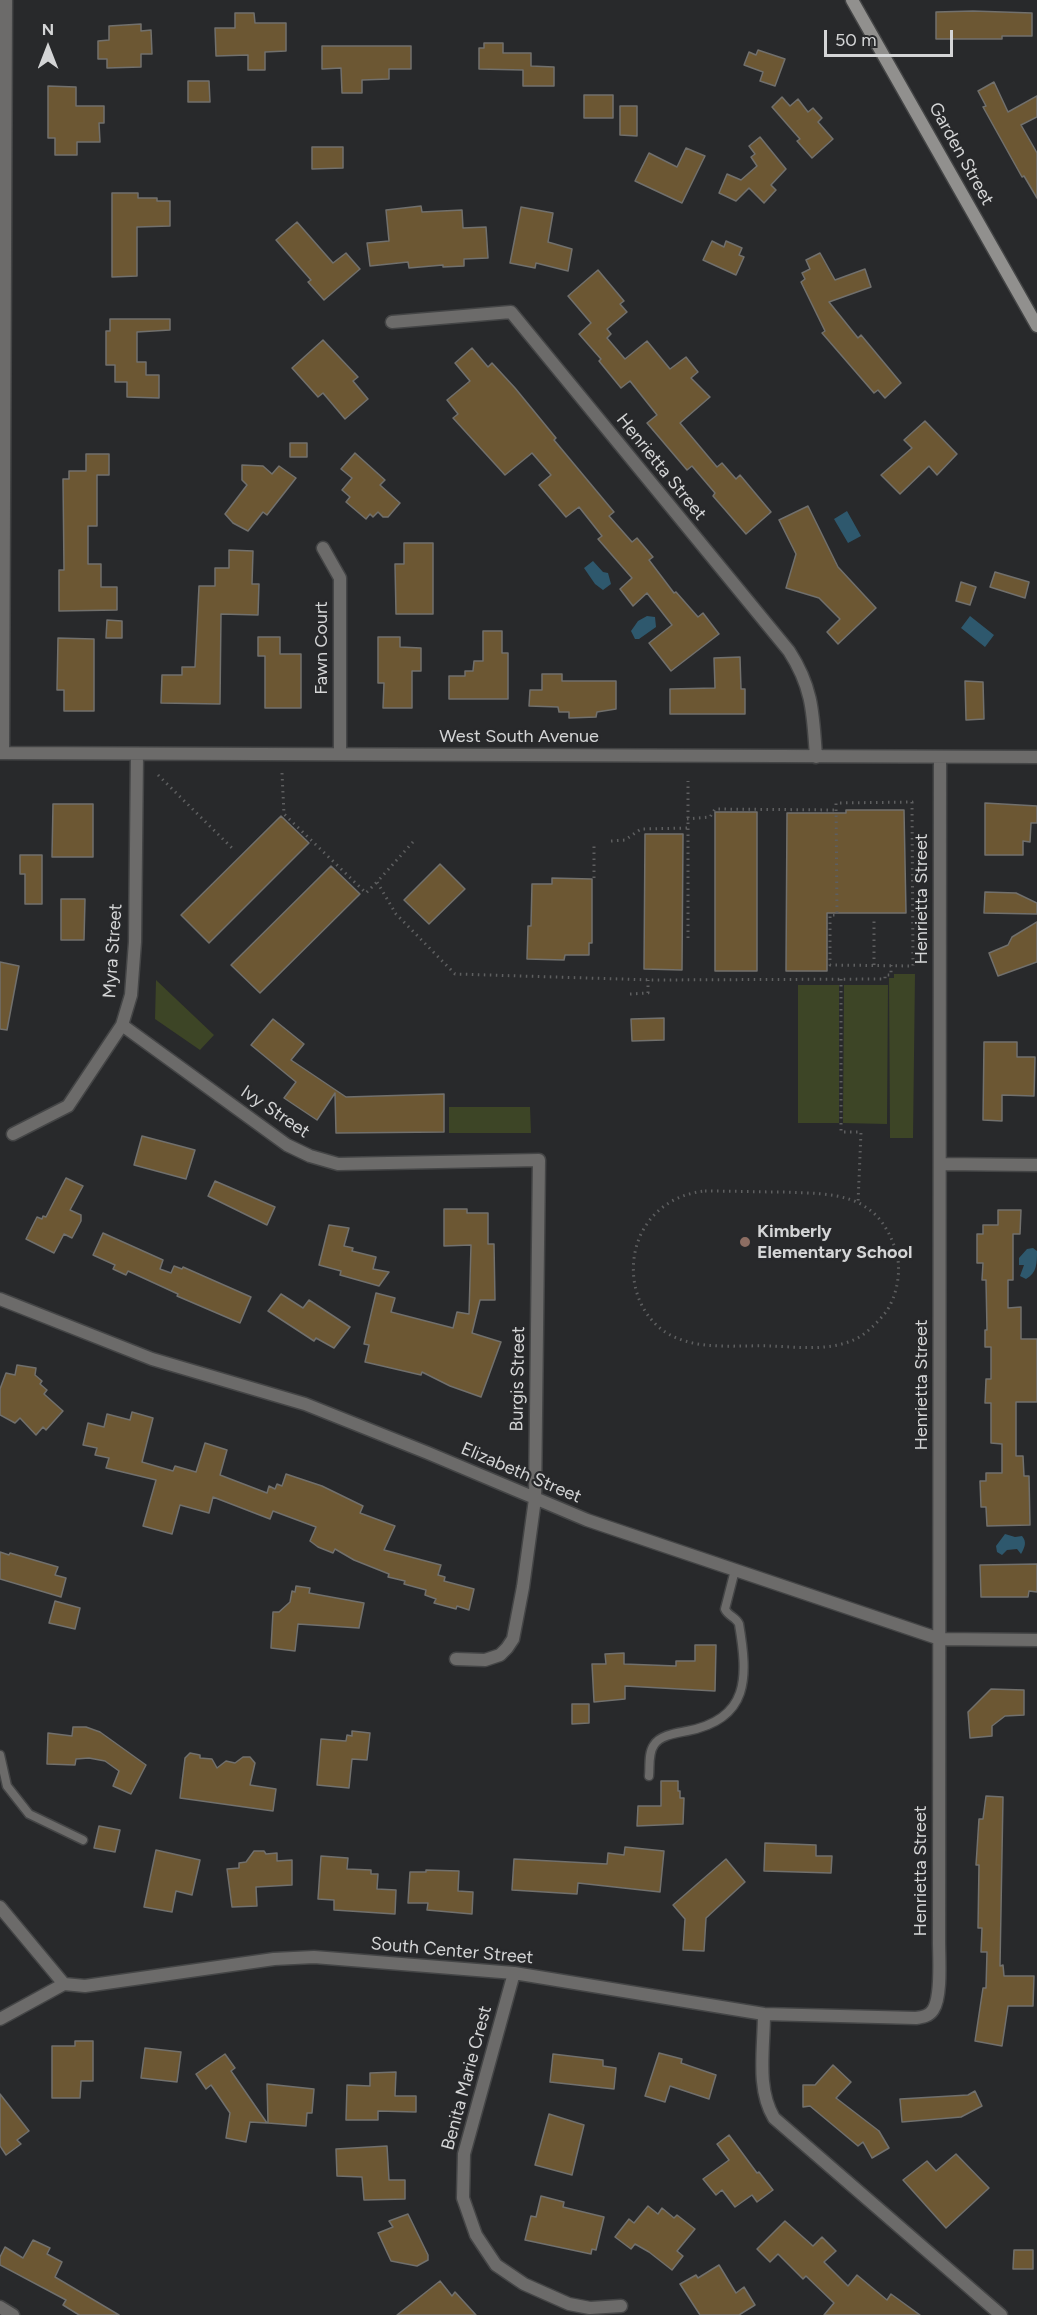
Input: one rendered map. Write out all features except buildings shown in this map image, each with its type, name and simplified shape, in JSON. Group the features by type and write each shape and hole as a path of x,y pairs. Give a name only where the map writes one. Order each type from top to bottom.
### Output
{"street":[{"path":"2,753 6,0"},
{"name":"Garden Street","path":"852,0 1037,326"},
{"name":"Henrietta Street","path":"392,322 512,312 789,651 800,669 811,698 816,757"},
{"name":"Fawn Court","path":"323,548 340,578 340,753"},
{"name":"West South Avenue","path":"2,753 1037,758"},
{"name":"Myra Street","path":"13,1134 68,1106 122,1025 131,995 135,942 137,755"},
{"name":"Henrietta Street","path":"933,2011 938,1985 940,1639 940,759"},
{"name":"Ivy Street","path":"122,1025 287,1145 310,1156 338,1164 539,1160"},
{"name":"Burgis Street","path":"456,1659 485,1660 500,1655 513,1639 523,1587 535,1499 539,1160"},
{"path":"940,1164 1037,1165"},
{"name":"Elizabeth Street","path":"0,1299 152,1359 305,1404 429,1453 587,1520 940,1639 1037,1640"},
{"path":"0,1907 64,1984 0,2019"},
{"name":"South Center Street","path":"64,1984 85,1986 274,1959 314,1957 514,1973 765,2014 916,2018 926,2016 933,2011"},
{"name":"Benita Marie Crest","path":"514,1973 464,2154 463,2198 476,2235 496,2265 524,2284 569,2304 590,2308 621,2306"},
{"path":"765,2014 763,2091 766,2105 774,2118 1001,2315"},
{"path":"0,2307 13,2315"}],"lane":[{"path":"649,1776 651,1751 656,1742 673,1733 701,1728 715,1722 728,1712 742,1691 743,1670 739,1624 726,1613 725,1609 735,1570"},
{"path":"0,1755 7,1786 29,1814 83,1840"}],"path":[{"path":"282,773 284,813 366,893 413,842"},
{"path":"158,775 233,849"},
{"path":"688,781 688,938"},
{"path":"912,802 913,966 874,965 830,965 830,915 837,915 836,803 912,802"},
{"path":"687,819 710,817 716,809 836,810"},
{"path":"611,841 625,840 641,829 687,828"},
{"path":"594,842 594,878"},
{"path":"377,882 396,914 455,974 648,980 885,979 885,975 891,975 891,966"},
{"path":"874,918 874,965"},
{"path":"841,979 841,1132 861,1132 858,1203"},
{"path":"630,994 648,993 648,980"},
{"path":"705,1191 830,1194 858,1203 873,1213 884,1225 897,1256 898,1274 896,1292 886,1311 870,1329 853,1340 828,1347 696,1344 683,1341 660,1327 648,1315 639,1299 632,1275 634,1254 639,1240 646,1224 654,1214 680,1196 705,1191"}],"green space":[{"path":"894,974 915,974 913,1138 890,1138 889,978 894,978"},
{"path":"156,980 214,1035 200,1050 155,1019"},
{"path":"798,985 839,985 839,1123 798,1123"},
{"path":"844,985 888,985 887,1124 843,1123"},
{"path":"449,1107 530,1107 531,1133 449,1133"}],"water":[{"path":"847,511 861,536 848,543 834,519"},
{"path":"593,561 603,572 608,573 611,584 603,590 595,584 584,568"},
{"path":"647,616 655,617 656,627 639,639 635,639 631,631 638,621"},
{"path":"970,616 994,635 985,647 961,628"},
{"path":"1033,1248 1037,1251 1036,1267 1026,1279 1020,1276 1024,1265 1019,1265 1019,1258 1027,1249"},
{"path":"1005,1534 1015,1537 1022,1536 1025,1545 1021,1554 1017,1549 1007,1550 1002,1555 997,1552 996,1546"}],"place":[{"name":"Kimberly Elementary School","path":"745,1242"}]}
